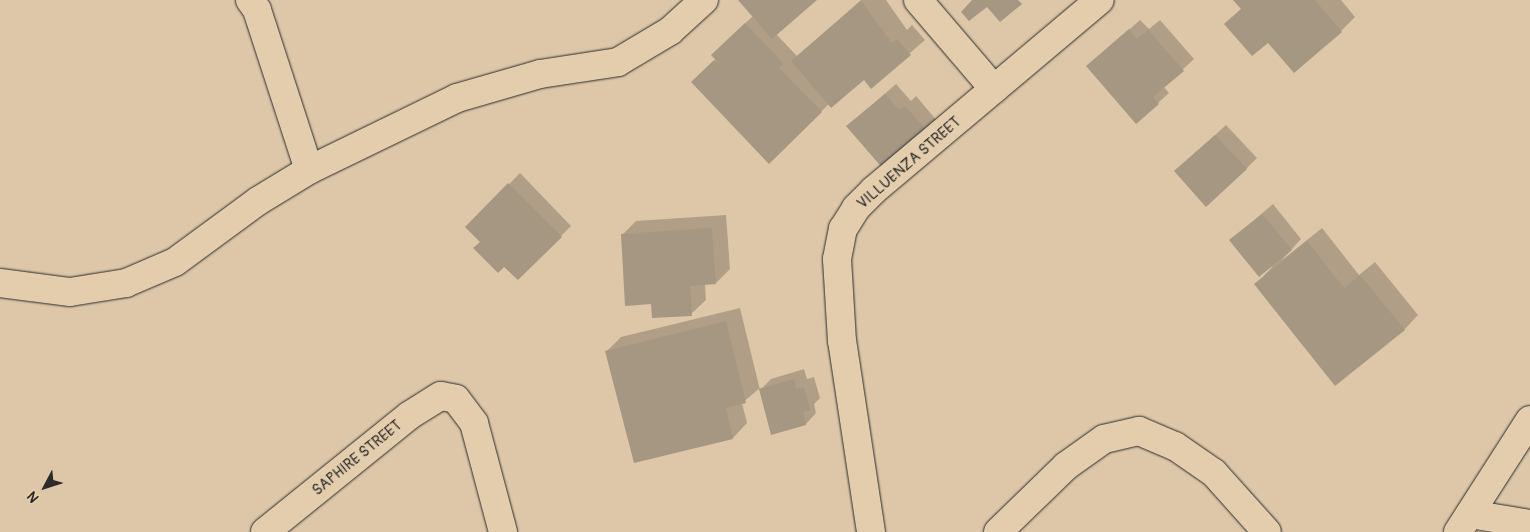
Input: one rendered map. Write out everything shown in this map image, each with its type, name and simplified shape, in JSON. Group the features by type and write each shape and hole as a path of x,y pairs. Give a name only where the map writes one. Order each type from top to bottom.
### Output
{"street":[{"path":"250,0 257,10 309,170"},
{"path":"0,283 70,292 126,283 175,262 258,201 309,170 457,98 540,74 618,62 670,31 704,0"},
{"path":"918,0 994,89"},
{"name":"VILLUENZA STREET","path":"870,532 842,341 837,259 843,229 856,208 874,190 1100,0"},
{"name":"SAPHIRE STREET","path":"265,532 410,415 441,396 456,399 474,423 503,532"},
{"path":"1464,523 1530,420"},
{"path":"998,532 1066,466 1104,439 1139,430 1175,446 1214,473 1267,532"},
{"path":"1464,523 1528,521"}],"building":[{"path":"738,0 817,0 772,39"},
{"path":"972,0 1018,0 1022,4 1000,22 987,7 969,21 961,12"},
{"path":"1233,0 1315,0 1342,32 1294,73 1268,43 1252,56 1224,24 1241,9"},
{"path":"861,1 892,43 897,39 911,55 871,89 864,80 831,108 791,61"},
{"path":"745,23 784,64 779,68 822,112 769,164 691,82 714,60 723,68 711,55"},
{"path":"1129,29 1137,39 1148,30 1184,71 1153,97 1159,104 1136,124 1086,66"},
{"path":"885,94 899,110 905,106 929,133 885,171 846,126"},
{"path":"1215,135 1247,169 1206,207 1174,171"},
{"path":"508,183 562,237 518,280 504,267 498,273 473,248 480,242 465,227"},
{"path":"1262,214 1292,250 1259,277 1229,240"},
{"path":"712,228 716,284 690,286 692,316 652,318 651,304 625,306 621,234"},
{"path":"1307,241 1344,288 1360,275 1405,330 1335,386 1254,284"},
{"path":"726,321 746,403 726,408 733,439 634,463 605,351"},
{"path":"794,379 796,389 804,387 810,410 803,412 806,425 771,435 759,389"}]}
